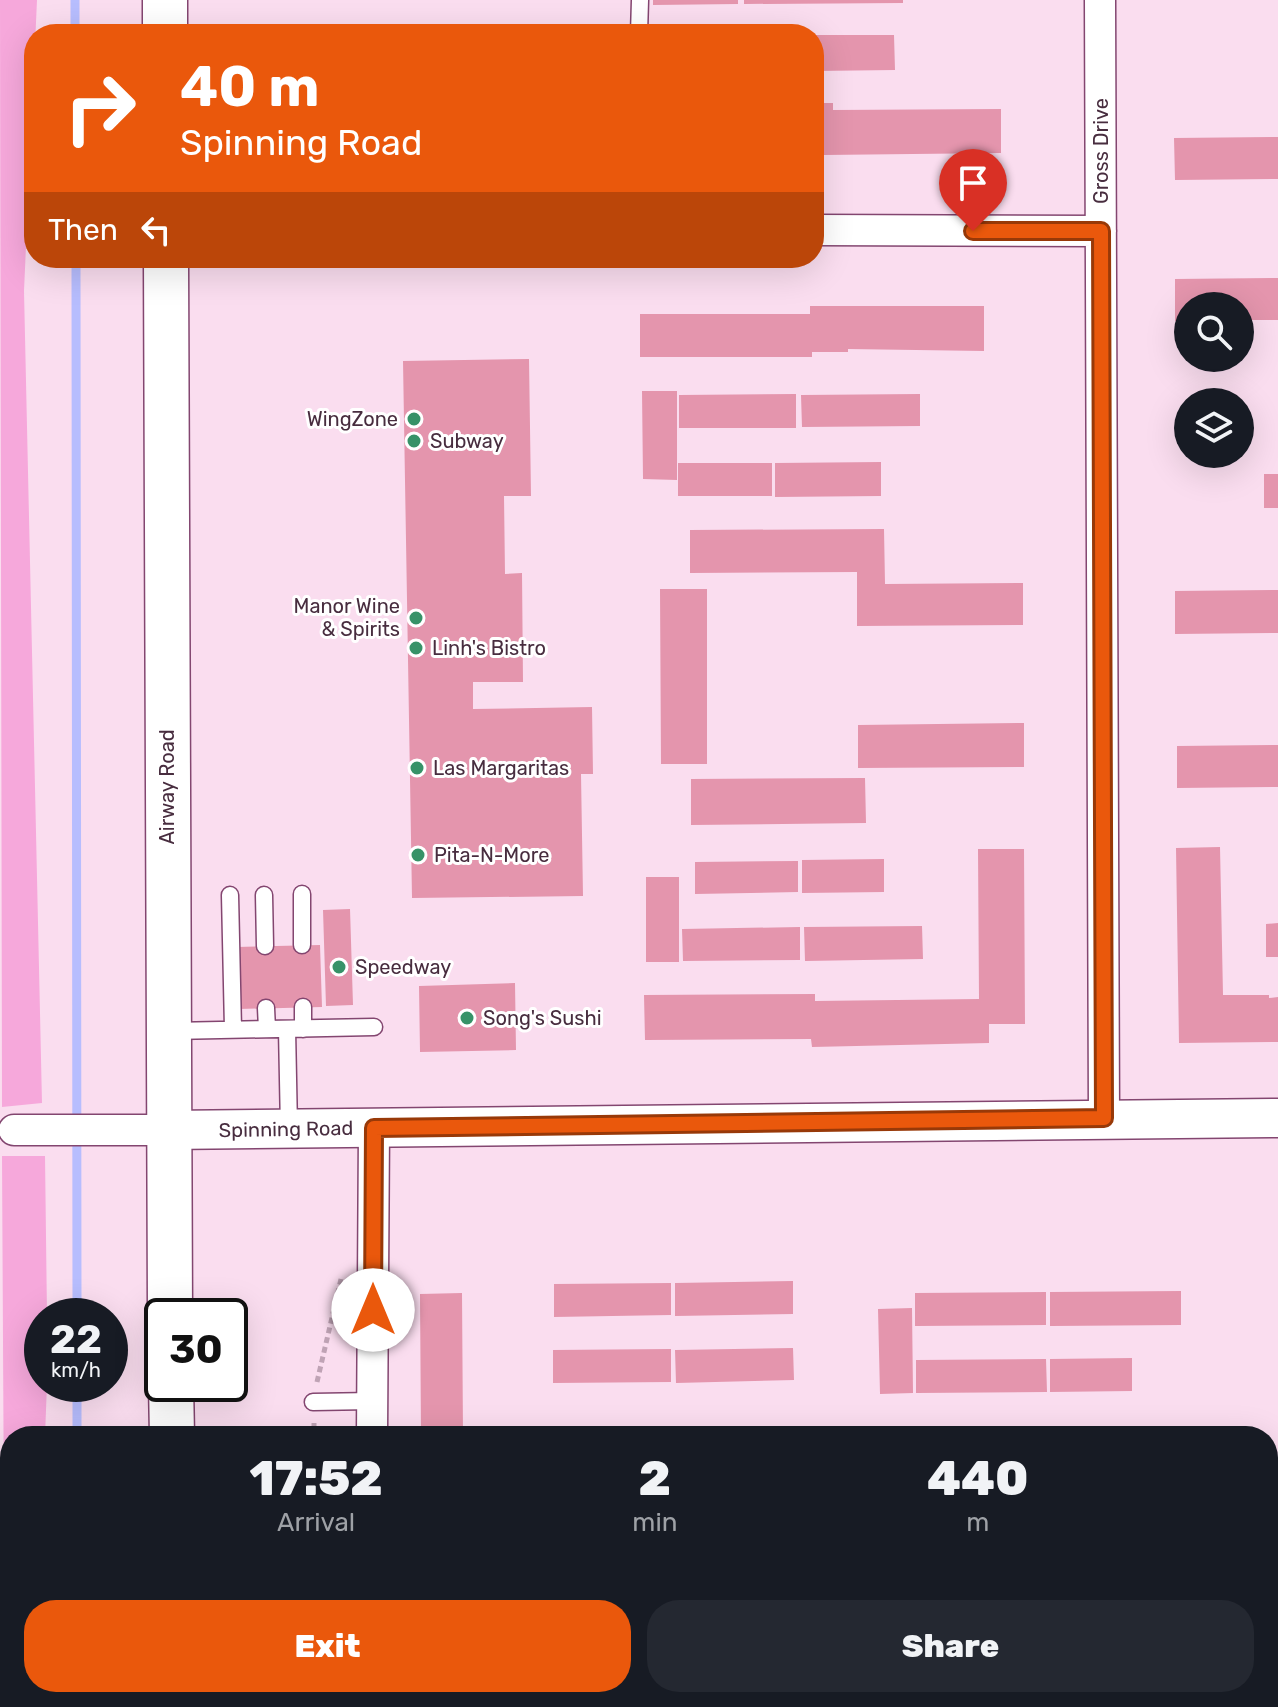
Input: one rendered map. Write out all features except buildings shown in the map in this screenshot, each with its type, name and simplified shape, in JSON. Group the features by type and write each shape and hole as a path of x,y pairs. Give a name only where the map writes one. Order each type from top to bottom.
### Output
{"main road":[{"path":"165,0 165,24"},
{"name":"Airway Road","path":"166,268 170,1298"},
{"path":"171,1402 172,1426"}],"street":[{"name":"Gross Drive","path":"1100,0 1104,1118"},
{"path":"824,230 1101,231"},
{"name":"Spinning Road","path":"18,1131 1278,1118"},
{"path":"372,1426 374,1128"}],"lane":[{"path":"639,24 640,0"},
{"path":"302,894 302,945"},
{"path":"230,895 233,1029"},
{"path":"264,895 265,946"},
{"path":"289,1129 295,1029 303,1007"},
{"path":"266,1008 267,1029"},
{"path":"168,1031 374,1027"},
{"path":"313,1402 372,1401"}],"path":[{"path":"314,1426 313,1402 341,1282 341,1267"}],"shaded area":[{"path":"0,0 37,0 36,24 24,24 24,291 42,1103 2,1107"},
{"path":"2,1156 45,1156 47,1298 24,1298 24,1402 46,1402 45,1426 3,1426"}],"waterway":[{"path":"75,0 75,24"},
{"path":"76,268 77,1298"},
{"path":"77,1402 77,1426"}],"place":[{"name":"WingZone","path":"414,419"},
{"name":"Subway","path":"414,441"},
{"name":"Manor Wine & Spirits","path":"416,618"},
{"name":"Linh's Bistro","path":"416,648"},
{"name":"Las Margaritas","path":"417,768"},
{"name":"Pita-N-More","path":"418,855"},
{"name":"Speedway","path":"339,967"},
{"name":"Song's Sushi","path":"467,1018"}],"route":[{"path":"373,1310 374,1128 1104,1118 1101,231 973,231"}]}
